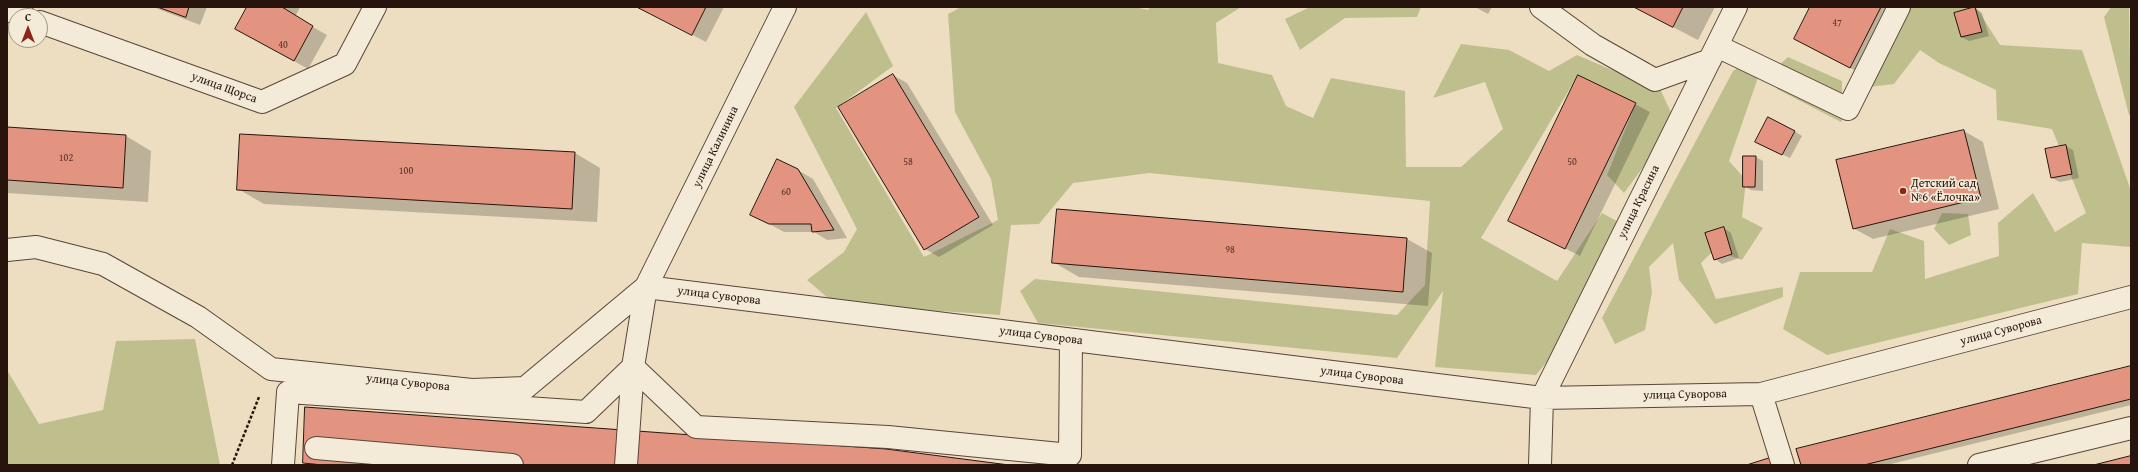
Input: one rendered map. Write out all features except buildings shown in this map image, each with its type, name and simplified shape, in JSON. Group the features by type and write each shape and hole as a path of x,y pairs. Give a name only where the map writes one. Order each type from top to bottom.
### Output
{"street":[{"name":"улица Щорса","path":"48,25 262,102 345,64 375,7"},
{"name":"улица Калинина","path":"646,287 785,7"},
{"path":"1542,7 1592,45 1655,80 1713,53 1848,109 1899,7"},
{"name":"улица Красина","path":"1542,398 1736,7"},
{"name":"улица Суворова","path":"7,250 36,247 103,264 198,317 271,369 472,390 525,388 646,287 1542,398 1761,394 2131,297"},
{"path":"626,465 633,367 646,287"},
{"path":"633,367 696,427 888,437 1069,460 1071,340"},
{"path":"283,465 288,392 586,412 633,367"},
{"path":"1761,394 1783,465"},
{"path":"1540,465 1542,398"},
{"path":"1979,465 2131,428"},
{"path":"316,448 512,465"}],"path":[{"path":"232,465 271,369"}],"green space":[{"path":"961,7 1135,7 1148,10 1150,7 1241,7 1216,23 1218,63 1272,75 1286,106 1313,118 1331,78 1405,91 1406,167 1461,167 1503,129 1485,82 1433,98 1461,44 1509,50 1549,71 1577,55 1661,91 1676,123 1624,193 1607,175 1636,103 1578,75 1481,238 1557,281 1602,213 1620,223 1570,333 1536,375 1435,367 1443,291 1397,358 1038,323 1020,291 1035,279 1397,315 1425,285 1430,201 1149,173 1073,183 1039,224 1011,225 1000,315 835,304 807,280 844,252 857,229 794,107 866,12 893,66 836,108 924,257 998,220 991,179 955,112 948,14"},
{"path":"1310,7 1421,7 1417,17 1345,18 1300,50 1285,19"},
{"path":"1910,7 1976,7 2000,45 2082,50 2131,191 2131,247 2082,243 2078,294 1827,355 1783,329 1800,272 1872,272 1890,229 1924,241 1925,279 1999,256 1998,223 2033,193 2055,232 2086,213 2052,129 1997,120 1996,90 1939,63 1920,50 1894,84 1860,88 1865,64 1898,35"},
{"path":"2111,7 2129,7 2131,115 2129,115 2104,17"},
{"path":"1788,57 1842,81 1842,93 1851,104 1841,122 1777,89 1775,69"},
{"path":"1751,60 1760,72 1729,161 1746,180 1742,217 1763,228 1742,260 1714,250 1701,263 1716,299 1783,287 1783,297 1715,324 1679,280 1673,243 1649,267 1652,292 1645,330 1615,344 1602,318 1733,71"},
{"path":"1942,213 1968,214 1971,235 1949,245 1934,229"},
{"path":"195,339 220,465 7,465 7,370 39,424 103,410 116,341"}],"place":[{"name":"Детский сад №6 «Ёлочка»","path":"1903,191"}]}
